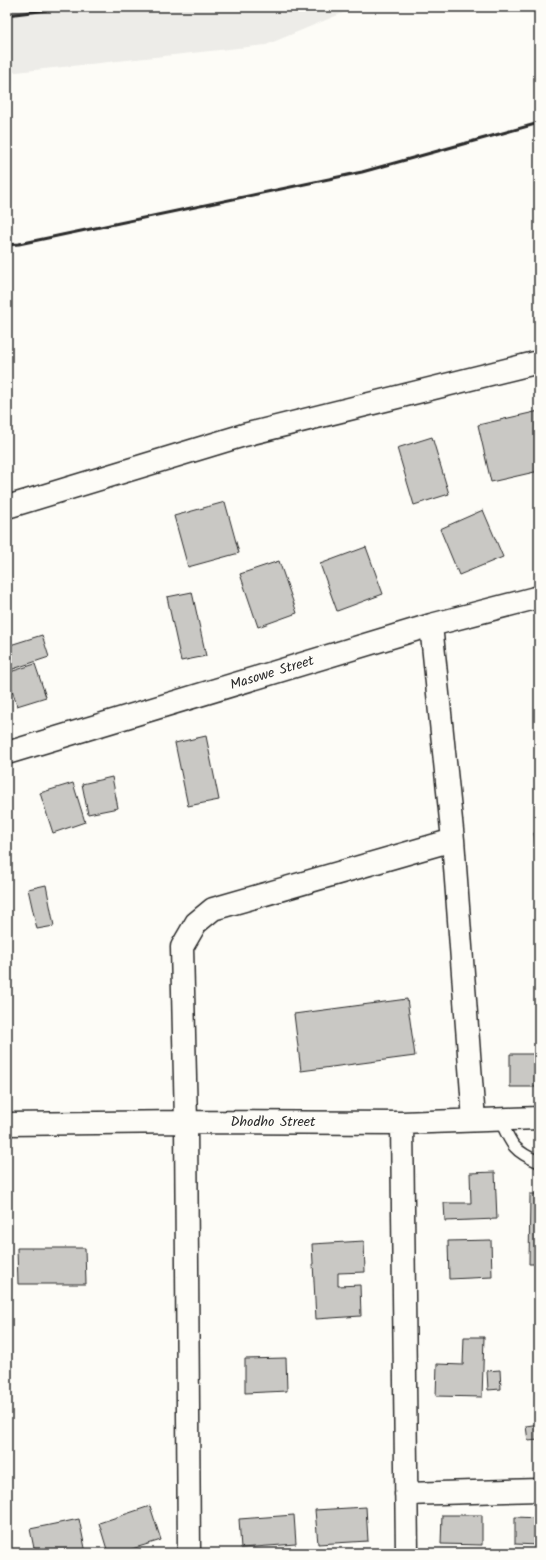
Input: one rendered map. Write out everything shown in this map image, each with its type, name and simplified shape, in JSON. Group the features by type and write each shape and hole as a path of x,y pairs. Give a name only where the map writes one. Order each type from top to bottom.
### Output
{"street":[{"path":"7,507 244,435 539,362"},
{"name":"Masowe Street","path":"7,753 431,625 539,596"},
{"path":"431,625 453,840 474,1120"},
{"path":"190,1553 186,1122 182,947 196,923 213,909 453,840"},
{"name":"Dhodho Street","path":"7,1124 186,1122 402,1123 539,1118"},
{"path":"402,1123 407,1553"},
{"path":"406,1494 539,1490"}],"lane":[{"path":"500,1119 511,1144 527,1157 539,1162"}],"shaded area":[{"path":"7,7 357,7 266,45 7,73"}],"building":[{"path":"539,411 539,471 491,482 478,425"},
{"path":"432,437 449,494 414,505 397,448"},
{"path":"225,502 239,553 188,567 174,516"},
{"path":"483,510 503,557 459,575 440,529"},
{"path":"366,547 383,594 337,611 320,564"},
{"path":"279,561 297,613 258,627 240,574"},
{"path":"192,592 206,656 181,661 167,597"},
{"path":"42,635 49,657 7,671 7,646"},
{"path":"35,664 46,697 17,706 7,673"},
{"path":"206,736 219,800 188,806 175,743"},
{"path":"112,777 118,808 88,814 82,784"},
{"path":"73,783 85,822 53,833 40,793"},
{"path":"539,832 539,869 538,869 534,833"},
{"path":"46,885 54,926 37,929 28,889"},
{"path":"407,999 415,1056 301,1071 294,1014"},
{"path":"510,1054 539,1054 539,1087 510,1087"},
{"path":"495,1172 497,1219 445,1221 444,1203 471,1203 470,1173"},
{"path":"530,1194 539,1194 539,1264 529,1264"},
{"path":"491,1240 492,1277 449,1279 448,1241"},
{"path":"364,1241 365,1272 338,1273 338,1286 360,1285 361,1316 316,1319 312,1244"},
{"path":"17,1248 85,1248 86,1284 18,1284"},
{"path":"464,1337 484,1337 482,1397 436,1396 437,1364 463,1365"},
{"path":"286,1358 287,1391 245,1393 245,1359"},
{"path":"500,1370 501,1389 488,1390 487,1371"},
{"path":"539,1424 539,1440 528,1441 526,1426"},
{"path":"150,1506 161,1540 119,1553 108,1553 99,1523"},
{"path":"366,1507 368,1541 318,1544 315,1510"},
{"path":"294,1515 296,1544 241,1548 239,1519"},
{"path":"442,1515 482,1515 482,1545 441,1544"},
{"path":"515,1517 539,1518 539,1545 515,1544"},
{"path":"79,1519 86,1553 35,1553 30,1529"}],"railway":[{"path":"7,15 64,7"},
{"path":"7,245 19,244 362,172 539,123"}]}
